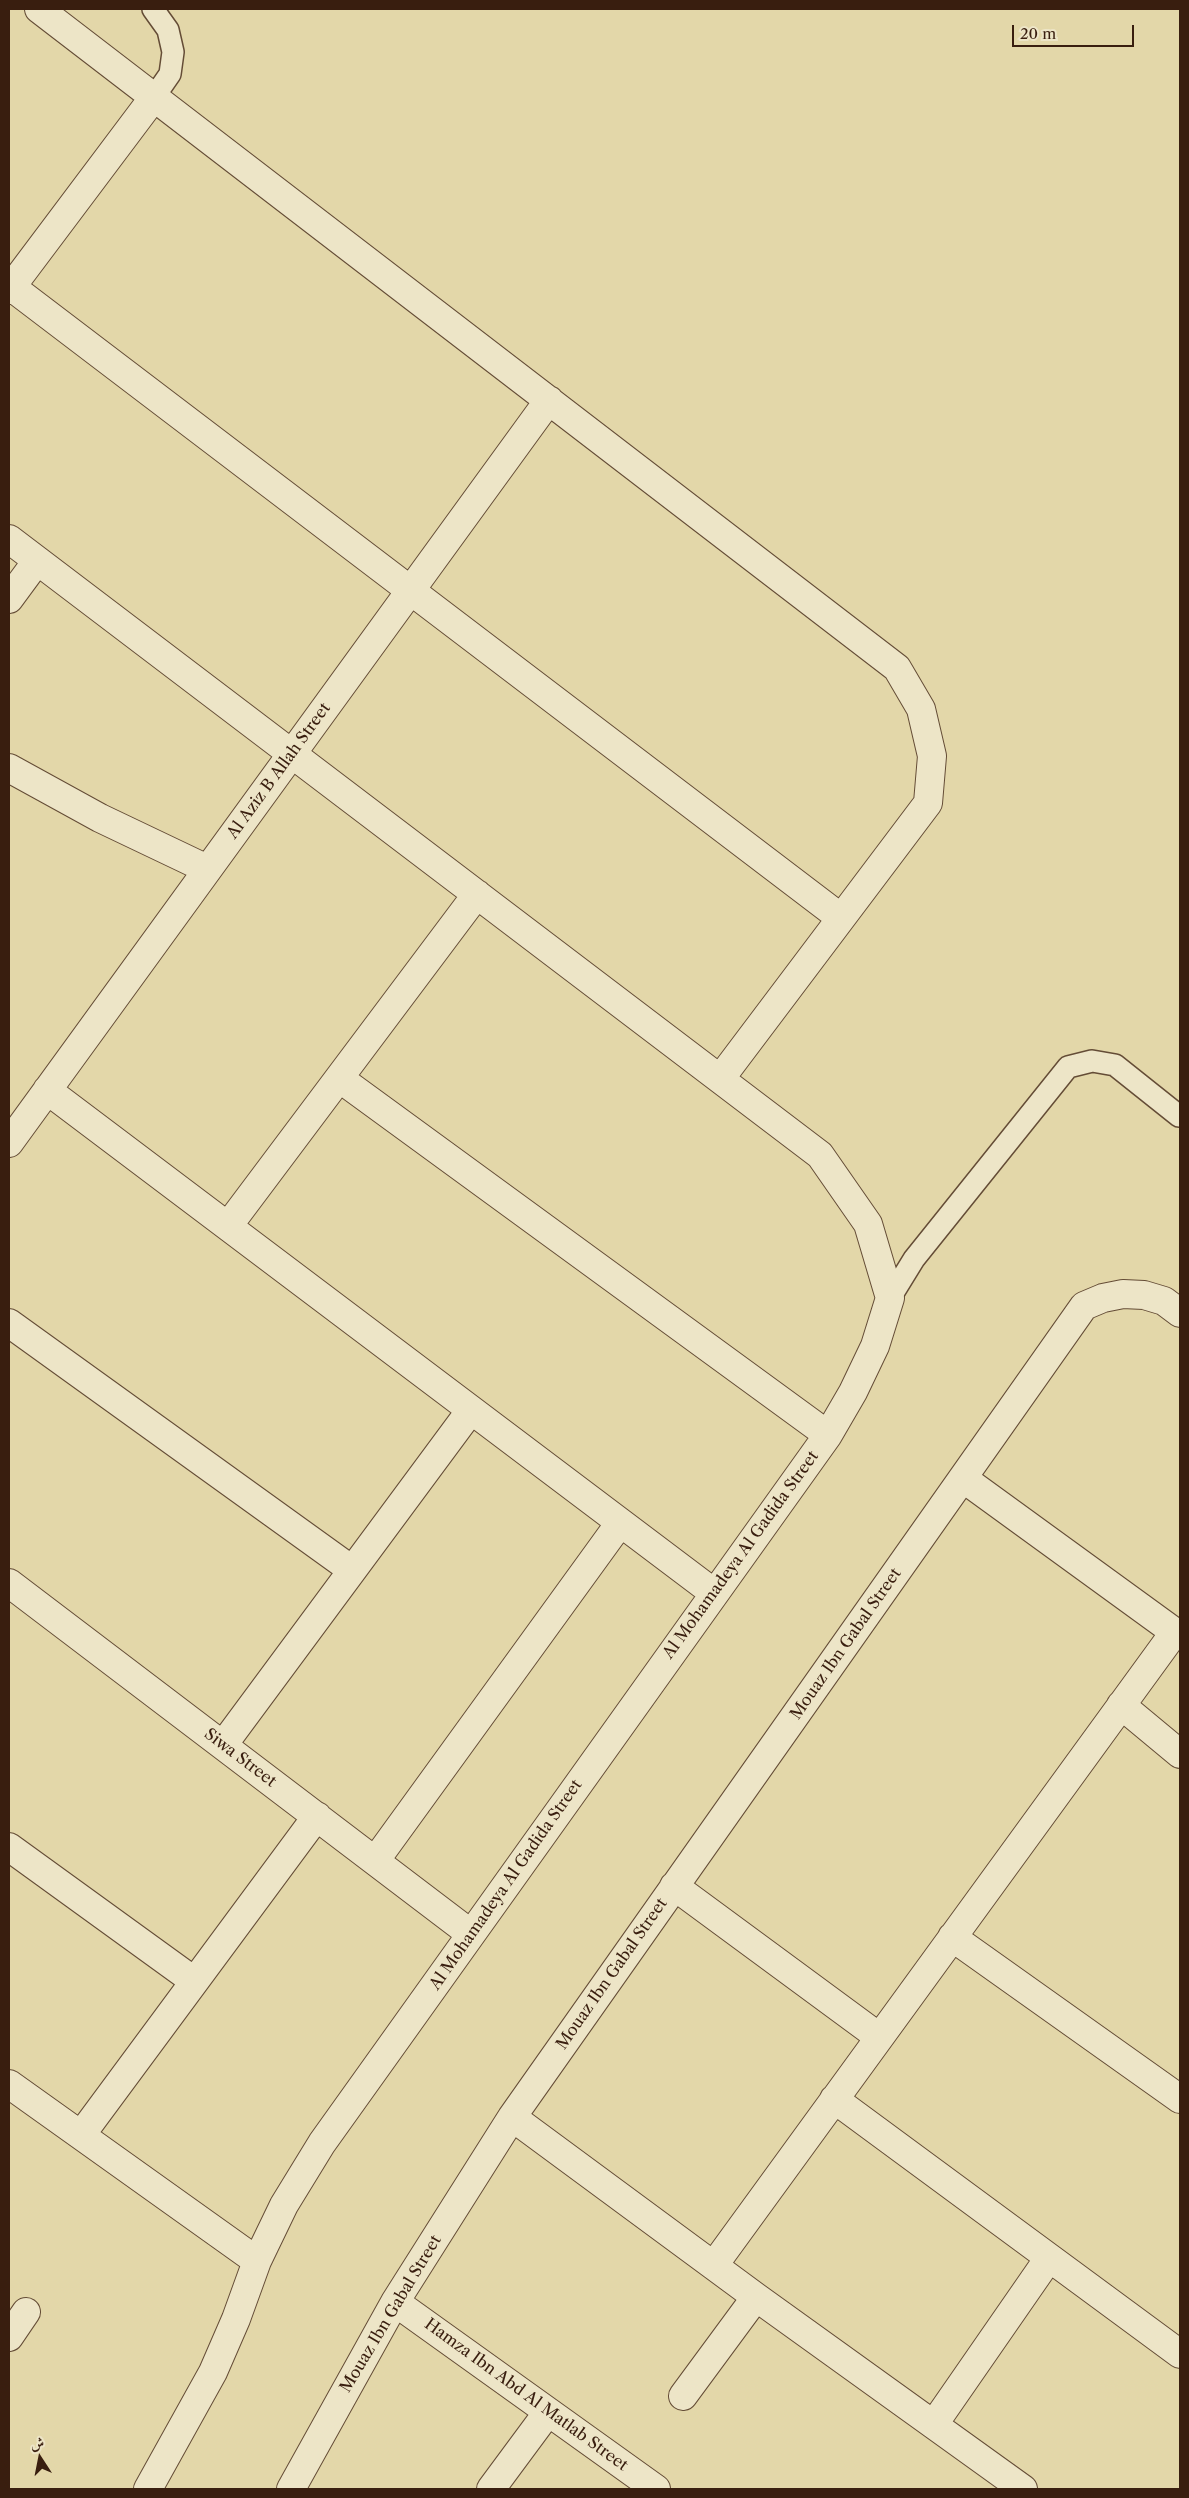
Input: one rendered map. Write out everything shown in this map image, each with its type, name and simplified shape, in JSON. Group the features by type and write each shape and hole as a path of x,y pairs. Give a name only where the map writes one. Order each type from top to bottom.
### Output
{"street":[{"path":"39,9 897,668 921,709 932,756 928,803 720,1079"},
{"path":"154,97 10,288 841,918"},
{"name":"Al Aziz B Allah Street","path":"9,1143 549,400"},
{"path":"9,539 820,1155 868,1224 890,1298"},
{"path":"9,599 37,561"},
{"path":"9,768 100,818 208,870"},
{"path":"228,1226 477,894"},
{"path":"339,1078 828,1435"},
{"path":"47,1090 714,1593"},
{"name":"Mouaz Ibn Gabal Street","path":"291,2489 395,2302 512,2117 964,1479 1084,1306 1103,1298 1123,1294 1144,1295 1164,1301 1180,1313"},
{"name":"Al Mohamadeya Al Gadida Street","path":"148,2489 213,2372 236,2320 257,2260 284,2205 322,2143 828,1435 854,1392 875,1346 890,1298"},
{"path":"9,1323 352,1570"},
{"path":"223,1745 471,1410"},
{"path":"714,2265 1121,1705 1177,1634 964,1479"},
{"path":"375,1861 620,1523"},
{"name":"Siwa Street","path":"9,1582 471,1934"},
{"path":"1121,1705 1180,1754"},
{"path":"81,2135 317,1816"},
{"path":"9,1847 194,1981"},
{"path":"674,1886 879,2037"},
{"path":"952,1937 1178,2092"},
{"path":"9,2084 257,2260"},
{"path":"834,2099 1180,2354"},
{"path":"512,2117 756,2297 1023,2489"},
{"path":"934,2424 1049,2258"},
{"path":"683,2396 756,2297"},
{"name":"Hamza Ibn Abd Al Matlab Street","path":"395,2302 656,2489"},
{"path":"9,2337 26,2312"},
{"path":"491,2489 548,2412"}],"lane":[{"path":"153,9 168,30 173,52 170,74 154,97"},
{"path":"890,1298 914,1259 1068,1067 1092,1061 1115,1065 1178,1116"}]}
